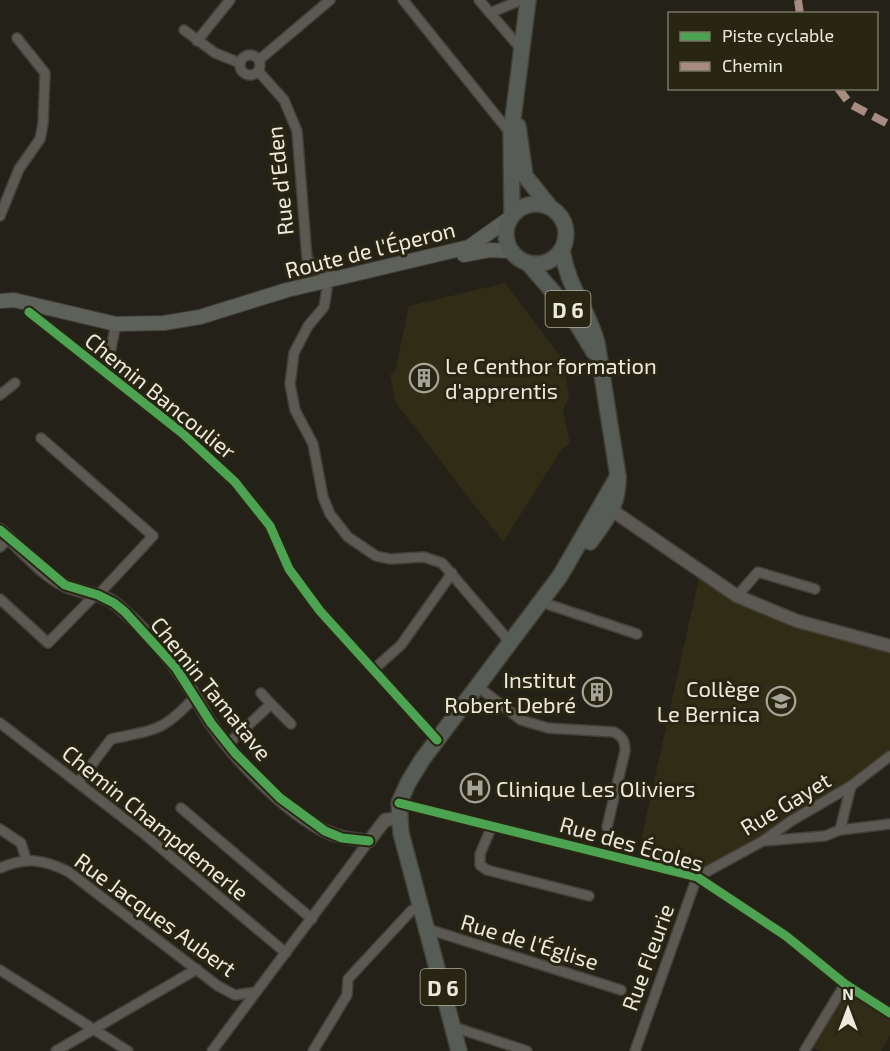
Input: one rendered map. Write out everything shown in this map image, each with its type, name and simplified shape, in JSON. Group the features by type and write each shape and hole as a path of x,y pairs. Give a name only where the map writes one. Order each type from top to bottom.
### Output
{"main road":[{"path":"515,106 525,176 559,215 565,226 566,238 562,249 548,262 528,263 511,251 506,235 511,217 511,134 528,0"},
{"path":"511,217 529,204 550,207"},
{"name":"Route de l'Éperon","path":"269,298 287,290 469,247 511,217"},
{"name":"D 6","path":"560,576 581,554 613,511 617,496 600,361 591,323 566,275 562,249"},
{"name":"Route de l'Éperon","path":"0,301 14,300 116,324 173,322 269,298 327,289 477,252 511,251"},
{"name":"D 6","path":"528,263 567,308 600,361"},
{"path":"327,289 330,285 359,274"},
{"name":"D 6","path":"459,1051 420,906 399,811 408,783 437,740 560,576 614,482"}],"street":[{"path":"197,41 230,0"},
{"path":"259,60 250,54 243,57 240,63 241,69 245,74 258,71 259,60 330,0"},
{"path":"404,0 511,134"},
{"path":"479,0 522,50"},
{"path":"490,13 521,0"},
{"path":"184,30 215,53 240,63"},
{"path":"0,216 19,169 40,139 43,124 45,74 17,38"},
{"name":"Rue d'Eden","path":"258,71 284,100 297,131 307,258 316,269 340,279"},
{"path":"327,289 324,307 308,326 294,353 290,384 295,410 313,444 323,497 330,514 348,537 376,556 390,559 432,558 442,563 453,573 510,642"},
{"name":"Chemin Bancoulier","path":"29,312 182,433 235,482 270,526 289,569 320,611 437,740"},
{"path":"106,372 116,324"},
{"path":"0,395 15,383"},
{"path":"0,599 48,643 153,536 41,438"},
{"path":"613,511 737,596 797,621 890,645"},
{"name":"Chemin Tamatave","path":"3,538 65,585 114,603 151,638 176,668 228,744 257,776 303,816 325,831 342,838 369,841"},
{"path":"737,596 758,572 815,589"},
{"path":"373,670 401,645 453,573"},
{"path":"541,602 637,634"},
{"path":"477,686 521,720 548,728 614,732 621,736 625,742 625,751 608,827"},
{"path":"261,693 291,724"},
{"path":"78,783 111,739 162,727 173,720 195,697"},
{"path":"228,744 271,704"},
{"name":"Chemin Champdemerle","path":"0,723 143,833 286,953"},
{"name":"Rue Gayet","path":"697,877 763,841 791,821 851,786 890,756"},
{"path":"840,830 851,786"},
{"path":"181,808 312,919"},
{"name":"Rue des Écoles","path":"399,811 423,810 697,877 786,936 845,984 890,1013"},
{"path":"212,1051 385,820 399,811"},
{"path":"791,821 798,840"},
{"path":"763,841 798,840 825,836 840,830 890,824"},
{"path":"492,826 480,854 480,865 487,870 589,896"},
{"path":"0,829 21,843 26,859 0,868"},
{"name":"Rue Jacques Aubert","path":"26,859 52,863 69,872 235,995 256,992"},
{"name":"Rue Fleurie","path":"635,1051 697,877"},
{"path":"313,1051 347,995 348,979 411,911 420,906"},
{"name":"Rue de l'Église","path":"427,932 434,931 621,990"},
{"path":"56,1051 197,969"},
{"path":"0,970 124,1050"},
{"path":"805,1050 845,984"},
{"path":"454,1027 526,1051"},
{"path":"220,1041 226,1051"}],"shaded area":[{"path":"505,283 563,360 569,397 563,410 570,443 562,449 503,542 396,403 390,375 395,372 409,306"},
{"name":"Collège Le Bernica","path":"700,573 737,597 890,647 890,755 834,794 695,875 637,859"},
{"path":"845,989 890,1016 890,1035 881,1051 821,1051 811,1046"}],"marked path":[{"path":"798,0 800,12"},
{"path":"840,90 850,104 890,125"}],"cycle path":[{"path":"29,312 182,433 235,482 270,526 289,569 320,611 437,740"},
{"path":"0,530 65,585 98,595 125,612 176,668 211,723 235,753 280,798 325,831 342,838 369,841"},
{"path":"399,803 697,877 786,936 845,984 890,1013"}],"place":[{"name":"Le Centhor formation d'apprentis","path":"424,378"},
{"name":"Institut Robert Debré","path":"597,692"},
{"name":"Collège Le Bernica","path":"781,701"},
{"name":"Clinique Les Oliviers","path":"475,788"}]}
